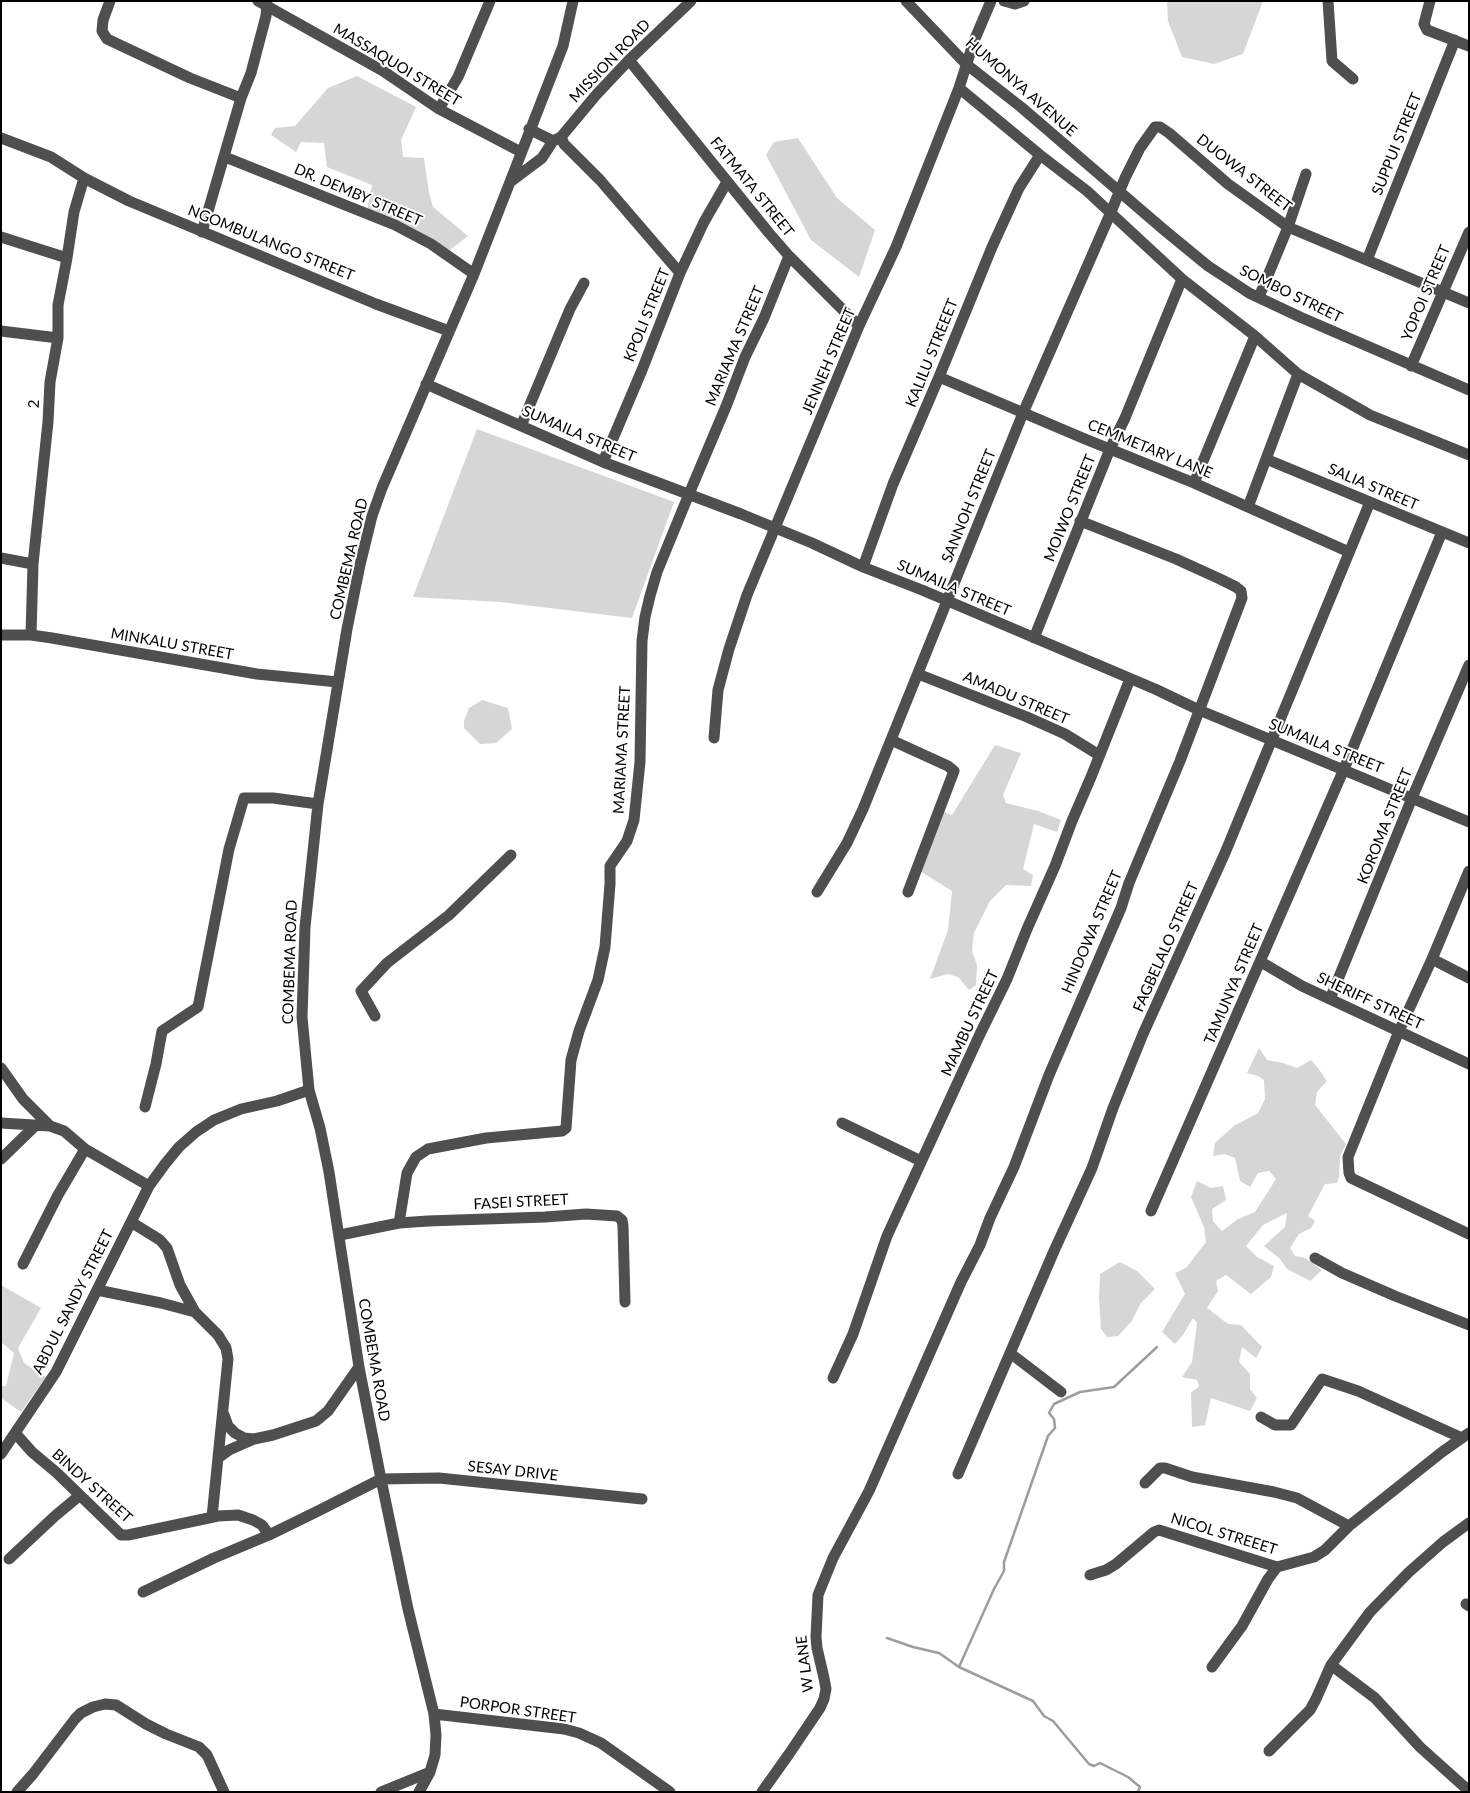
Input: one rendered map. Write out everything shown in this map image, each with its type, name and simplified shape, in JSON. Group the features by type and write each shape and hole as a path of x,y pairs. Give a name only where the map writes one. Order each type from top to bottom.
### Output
{"street":[{"path":"110,1 103,20 102,31 107,39 190,78 241,98"},
{"path":"439,109 458,77 490,1"},
{"path":"572,1 563,46 529,129 557,139 564,144 600,180 680,273"},
{"name":"MISSION ROAD","path":"510,182 542,158 629,60 691,1"},
{"name":"HUMONYA AVENUE","path":"906,1 966,64 1021,107 1120,192"},
{"name":"JENNEH STREET","path":"714,738 718,690 747,595 859,326 896,247 991,1"},
{"path":"1004,1 1015,4 1024,1"},
{"path":"1328,1 1332,61 1353,78"},
{"path":"1430,1 1424,24 1427,30 1469,46"},
{"path":"202,232 241,98 251,72 266,16 264,2"},
{"name":"MASSAQUOI STREET","path":"264,2 383,71 439,109 521,152"},
{"name":"SUPPUI STREET","path":"1367,260 1455,40"},
{"name":"FATMATA STREET","path":"629,60 789,256 859,326"},
{"path":"959,88 1040,156 1087,191 1182,279 1255,336 1298,374 1370,415 1469,456"},
{"name":"DUOWA STREET","path":"1120,192 1140,148 1157,126 1169,133 1228,184 1288,227 1469,303"},
{"name":"COMBEMA ROAD","path":"419,1792 430,1772 435,1755 434,1714 408,1609 381,1479 359,1367 340,1235 320,1128 309,1090 303,1034 302,999 305,927 318,804 358,574 372,516 382,488 474,274 529,129"},
{"name":"NGOMBULANGO STREET","path":"1,138 51,157 84,178 129,201 376,304 449,331"},
{"name":"DR. DEMBY STREET","path":"225,156 395,225 431,244 474,274"},
{"name":"KALILU STREEET","path":"863,567 893,484 1002,225 1019,188 1040,156"},
{"path":"1259,297 1288,227 1306,174"},
{"name":"2","path":"31,635 33,564 48,422 50,382 58,338 58,305 74,212 84,178"},
{"name":"KPOLI STREET","path":"603,462 680,273 708,215 727,182"},
{"name":"SANNOH STREET","path":"817,892 848,842 1023,413 1120,192"},
{"name":"SOMBO STREET","path":"1120,192 1208,266 1242,289 1300,317 1469,390"},
{"name":"YOPOI STREET","path":"1411,366 1469,232"},
{"path":"1,237 67,258"},
{"name":"MARIAMA STREET","path":"399,1223 407,1173 416,1157 428,1149 486,1138 562,1131 566,1128 571,1060 579,1031 598,980 605,947 610,866 627,840 631,830 637,798 644,617 657,572 688,494 789,256"},
{"name":"MOIWO STREET","path":"1034,638 1080,521 1182,279"},
{"path":"521,426 570,309 584,283"},
{"path":"1,331 58,338"},
{"path":"1194,483 1255,336"},
{"path":"1248,506 1298,374"},
{"name":"CEMMETARY LANE","path":"939,377 1248,506 1349,552"},
{"name":"SUMAILA STREET","path":"426,384 603,462 775,528 1199,710 1469,822"},
{"name":"SALIA STREET","path":"1266,459 1469,543"},
{"name":"FAGBELALO STREET","path":"958,1474 1054,1251 1092,1168 1113,1108 1143,1034 1225,853 1370,502"},
{"name":"HINDOWA STREET","path":"853,1520 869,1492 961,1282 980,1245 990,1218 1014,1168 1043,1090 1180,761 1242,598 1241,591 1236,587 1176,559 1080,521"},
{"name":"TAMUNYA STREET","path":"1151,1211 1344,769 1442,532"},
{"path":"1,558 33,564"},
{"name":"MINKALU STREET","path":"1,636 31,635 257,674 338,682"},
{"name":"KOROMA STREET","path":"1330,999 1412,798 1469,665"},
{"name":"AMADU STREET","path":"918,674 1065,734 1099,755"},
{"name":"MAMBU STREET","path":"833,1378 853,1334 866,1291 887,1236 980,1034 1008,979 1130,679"},
{"path":"891,740 948,766 954,771 908,892"},
{"path":"145,1107 162,1030 198,1007 229,849 244,798 273,798 318,804"},
{"path":"375,1016 361,992 387,963 449,915 511,855"},
{"path":"1469,871 1399,1031 1348,1157 1351,1178 1469,1234"},
{"path":"1432,959 1469,978"},
{"name":"SHERIFF STREET","path":"1260,962 1302,986 1469,1064"},
{"path":"1,1068 22,1099 50,1126"},
{"name":"ABDUL SANDY STREET","path":"1,1454 56,1372 149,1186 179,1147 214,1120 241,1109 277,1101 309,1090"},
{"path":"1,1123 50,1126 64,1130 85,1149 149,1186"},
{"path":"842,1123 922,1161"},
{"path":"1,1159 36,1125"},
{"path":"23,1264 58,1195 85,1149"},
{"name":"FASEI STREET","path":"340,1235 399,1223 586,1214 617,1216 622,1220 623,1226 625,1302"},
{"path":"131,1222 160,1240 167,1248 180,1285 195,1312 218,1335 226,1348 228,1359 212,1517"},
{"path":"1315,1258 1342,1273 1469,1325"},
{"path":"97,1290 195,1312"},
{"path":"1010,1353 1061,1392"},
{"path":"218,1458 229,1450 254,1439 316,1421 328,1411 359,1367"},
{"path":"1261,1418 1275,1425 1291,1425 1322,1379 1358,1391 1465,1436"},
{"path":"223,1413 228,1426 235,1433 244,1438 254,1439"},
{"name":"BINDY STREET","path":"16,1434 32,1452 121,1535 124,1536 212,1517 238,1515 246,1516 262,1525 269,1535"},
{"name":"NICOL STREEET","path":"1090,1575 1106,1570 1116,1564 1154,1532 1159,1530 1277,1567 1319,1555 1349,1526 1465,1436"},
{"path":"1146,1483 1160,1468 1165,1468 1192,1477 1297,1498 1349,1526"},
{"name":"SESAY DRIVE","path":"381,1479 439,1478 642,1499"},
{"path":"143,1592 214,1558 269,1535 381,1479"},
{"path":"9,1559 55,1516 80,1496"},
{"name":"W LANE","path":"762,1792 820,1708 824,1699 825,1683 816,1637 818,1595 833,1558 853,1520"},
{"path":"1269,1751 1310,1710 1331,1665 1359,1625 1387,1593 1443,1542 1469,1523"},
{"path":"1212,1667 1242,1626 1268,1579 1277,1567"},
{"path":"1331,1665 1375,1698 1393,1720 1420,1747 1469,1791"},
{"path":"16,1792 33,1774 81,1713 105,1704 116,1705 146,1724 199,1747 207,1756 224,1792"},
{"name":"PORPOR STREET","path":"434,1714 564,1729 579,1733 601,1743 670,1792"},
{"path":"382,1792 430,1772"}],"shaded area":[{"path":"1167,1 1263,1 1243,54 1214,64 1182,57 1168,21"},
{"path":"357,76 416,107 401,140 403,157 424,158 433,207 468,236 450,250 367,210 372,185 327,167 324,143 301,142 296,152 271,135 275,128 295,126 328,88"},
{"path":"798,138 837,198 875,230 859,277 811,240 766,155 774,142"},
{"path":"477,429 674,502 632,618 500,602 413,597"},
{"path":"482,700 508,708 512,729 496,743 480,744 464,728 464,721 469,708"},
{"path":"995,745 1021,753 1003,795 1006,803 1038,811 1061,820 1057,832 1034,824 1023,869 1033,875 1031,886 1006,885 990,901 974,933 972,951 977,965 976,985 969,990 958,977 948,974 930,979 948,930 952,891 920,871 942,811 952,815"},
{"path":"1259,1048 1267,1060 1297,1068 1311,1060 1327,1081 1317,1092 1315,1105 1346,1144 1340,1156 1337,1183 1325,1184 1308,1216 1315,1221 1311,1228 1299,1234 1290,1248 1295,1256 1305,1258 1322,1270 1310,1281 1287,1269 1280,1259 1264,1246 1285,1227 1287,1213 1263,1225 1246,1246 1257,1257 1274,1266 1271,1277 1251,1294 1226,1275 1216,1281 1218,1291 1207,1308 1228,1324 1241,1325 1262,1347 1256,1358 1242,1347 1239,1362 1250,1374 1250,1389 1257,1398 1250,1411 1211,1398 1205,1425 1192,1427 1191,1392 1199,1387 1197,1380 1182,1377 1192,1362 1197,1323 1193,1318 1175,1344 1162,1332 1185,1294 1175,1273 1186,1268 1206,1242 1204,1227 1191,1197 1197,1181 1211,1188 1223,1186 1226,1200 1212,1209 1213,1221 1222,1231 1238,1219 1255,1212 1276,1179 1269,1171 1258,1173 1250,1187 1240,1181 1235,1158 1225,1154 1213,1156 1215,1143 1234,1126 1258,1113 1265,1099 1264,1080 1247,1073"},
{"path":"1120,1262 1137,1271 1155,1289 1141,1303 1131,1322 1118,1336 1107,1337 1101,1329 1100,1274"},
{"path":"1,1285 41,1308 18,1348 24,1363 46,1377 21,1412 1,1398 1,1386 6,1386 14,1353 1,1342"}],"waterway":[{"path":"959,1667 1004,1571 1004,1562 1048,1436 1055,1428 1054,1419 1049,1413 1054,1404 1080,1392 1114,1387 1157,1347"},
{"path":"887,1638 939,1653 959,1667 1033,1701 1044,1716 1053,1721 1089,1764 1094,1766 1100,1763 1128,1777 1140,1787 1138,1792"}]}
